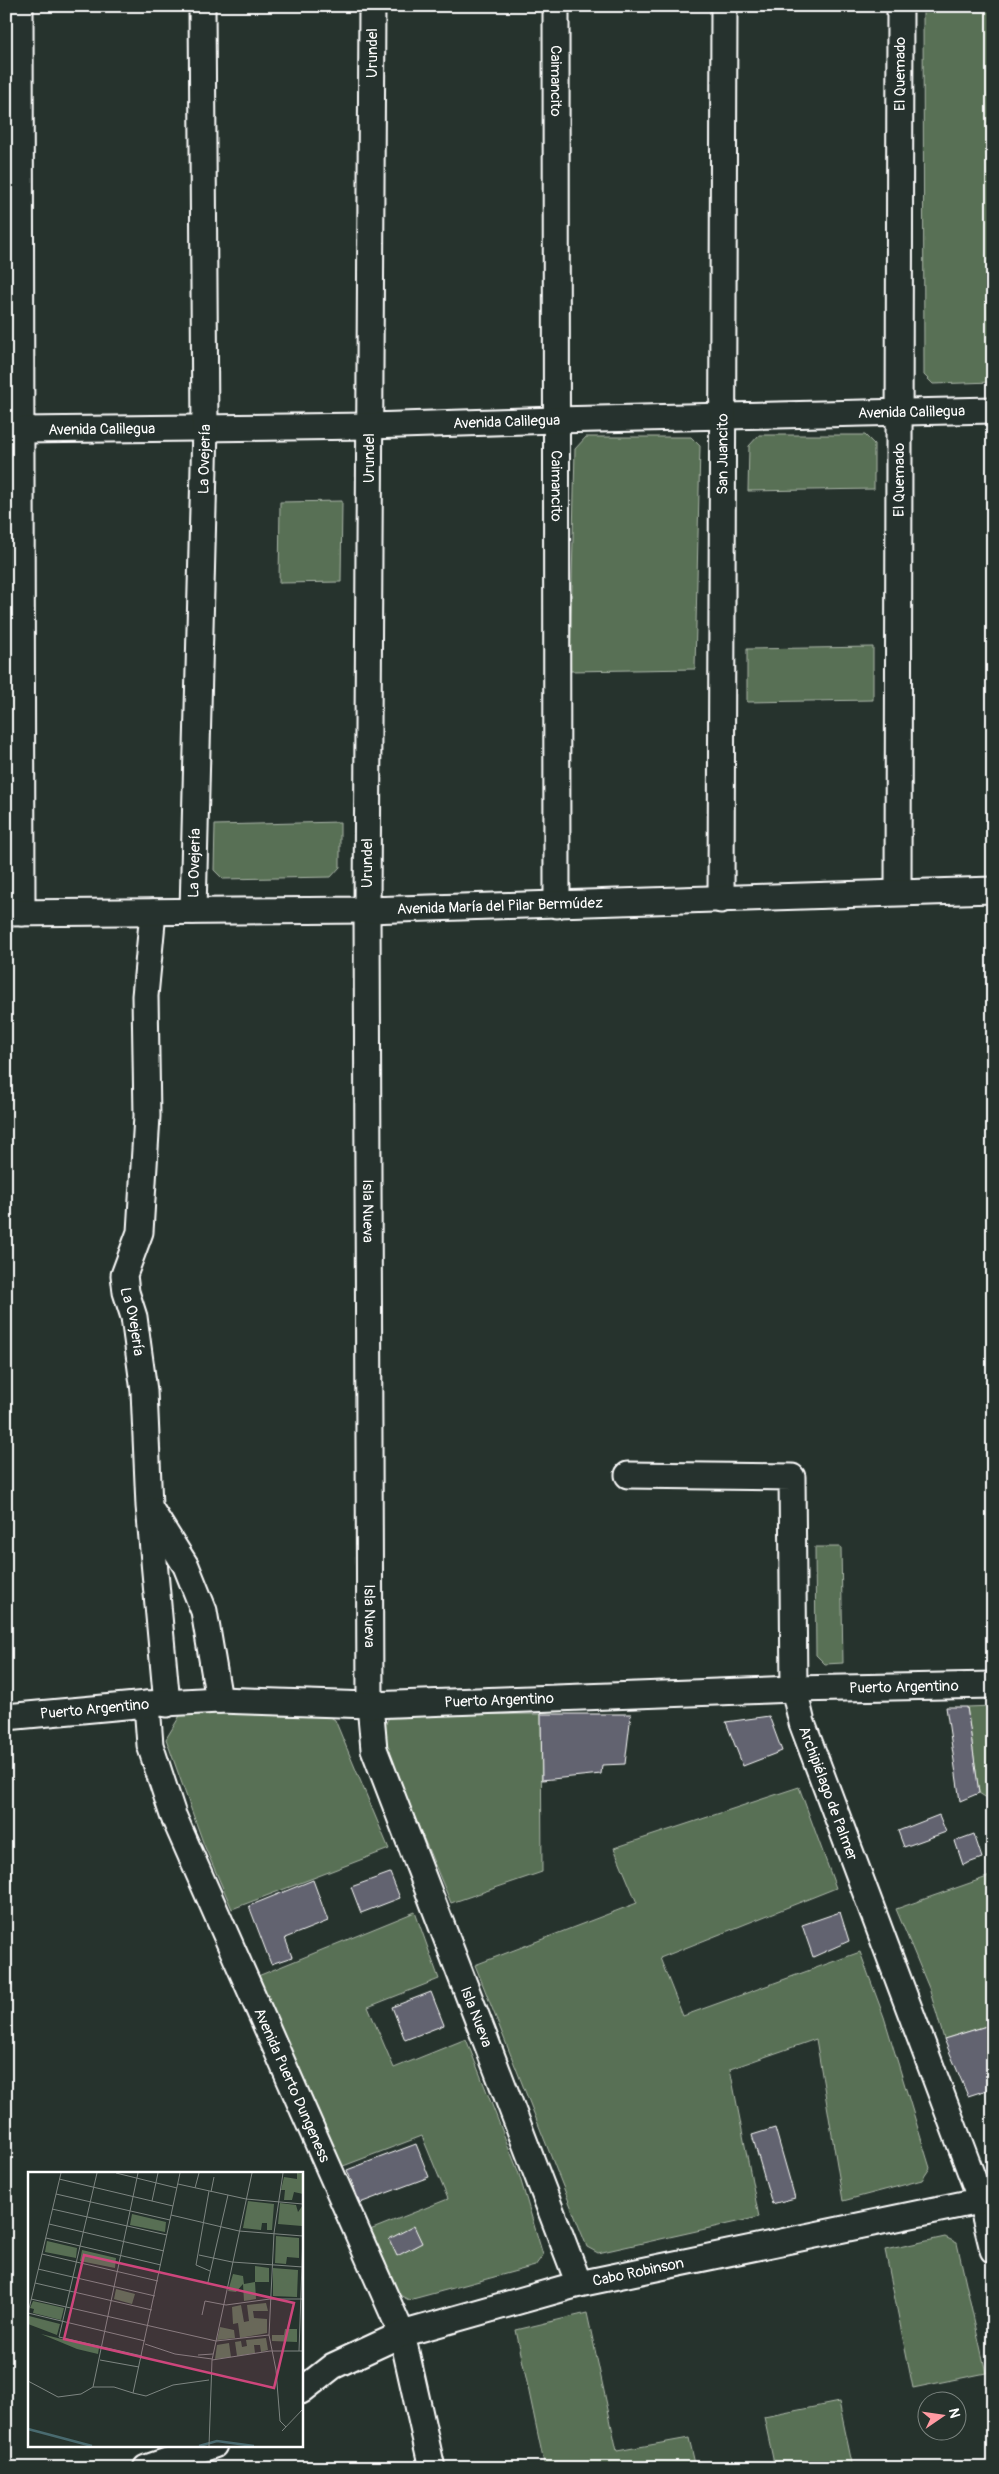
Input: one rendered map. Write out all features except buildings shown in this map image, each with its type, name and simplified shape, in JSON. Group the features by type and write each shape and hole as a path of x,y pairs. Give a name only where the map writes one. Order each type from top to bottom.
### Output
{"street":[{"path":"14,913 14,432 20,6"},
{"name":"La Ovejería","path":"193,911 205,427 202,6"},
{"name":"Urundel","path":"367,910 372,6"},
{"name":"Caimancito","path":"556,6 557,905"},
{"name":"San Juancito","path":"722,900 724,6"},
{"name":"El Quemado","path":"898,892 900,6"},
{"name":"Avenida Calilegua","path":"14,432 205,427 370,426 993,410"},
{"name":"Avenida María del Pilar Bermúdez","path":"14,913 367,910 993,890"},
{"name":"Isla Nueva","path":"367,910 370,1705 374,1749 579,2284"},
{"name":"La Ovejería","path":"152,912 145,996 147,1116 140,1232 124,1275 126,1292 134,1316 144,1391 157,1704"},
{"name":"Archipiélago de Palmer","path":"628,1475 792,1477 794,1689 802,1723 987,2199 993,2250"},
{"path":"149,1506 186,1566 204,1611 219,1700"},
{"name":"Puerto Argentino","path":"6,1717 219,1700 370,1705 794,1689 993,1685"},
{"name":"Avenida Puerto Dungeness","path":"157,1704 150,1745 173,1815 402,2334 432,2468"},
{"name":"Cabo Robinson","path":"302,2391 333,2366 402,2334 579,2284 987,2199"},
{"path":"146,2468 211,2446"}],"green space":[{"path":"923,6 993,6 993,382 933,384 924,375"},
{"path":"759,435 865,435 874,444 874,489 748,491 749,446"},
{"path":"586,437 691,437 700,446 695,669 570,671 575,449"},
{"path":"342,501 341,582 279,583 280,502"},
{"path":"873,647 873,700 747,702 747,649"},
{"path":"340,822 340,867 331,877 223,879 214,870 215,825"},
{"path":"815,1547 841,1547 843,1663 825,1664 816,1655"},
{"path":"993,1706 993,1802 979,1793 967,1707"},
{"path":"322,1711 335,1720 389,1849 232,1909 204,1845 166,1739 181,1714"},
{"path":"541,1714 542,1872 451,1903 380,1735 390,1715"},
{"path":"799,1787 836,1888 660,1958 683,2016 860,1952 884,2017 930,2168 922,2180 843,2201 816,2039 730,2069 759,2217 598,2253 587,2247 475,1965 637,1903 614,1848"},
{"path":"993,1875 993,2024 944,2039 929,1988 896,1909"},
{"path":"415,1912 439,1979 368,2007 394,2068 466,2039 518,2171 543,2255 535,2266 409,2300 390,2290 365,2232 448,2199 422,2136 338,2168 258,1976"},
{"path":"945,2237 957,2243 986,2373 913,2388 885,2250"},
{"path":"587,2313 617,2451 689,2438 696,2468 545,2468 516,2330"},
{"path":"839,2402 853,2468 775,2468 764,2417"}]}
